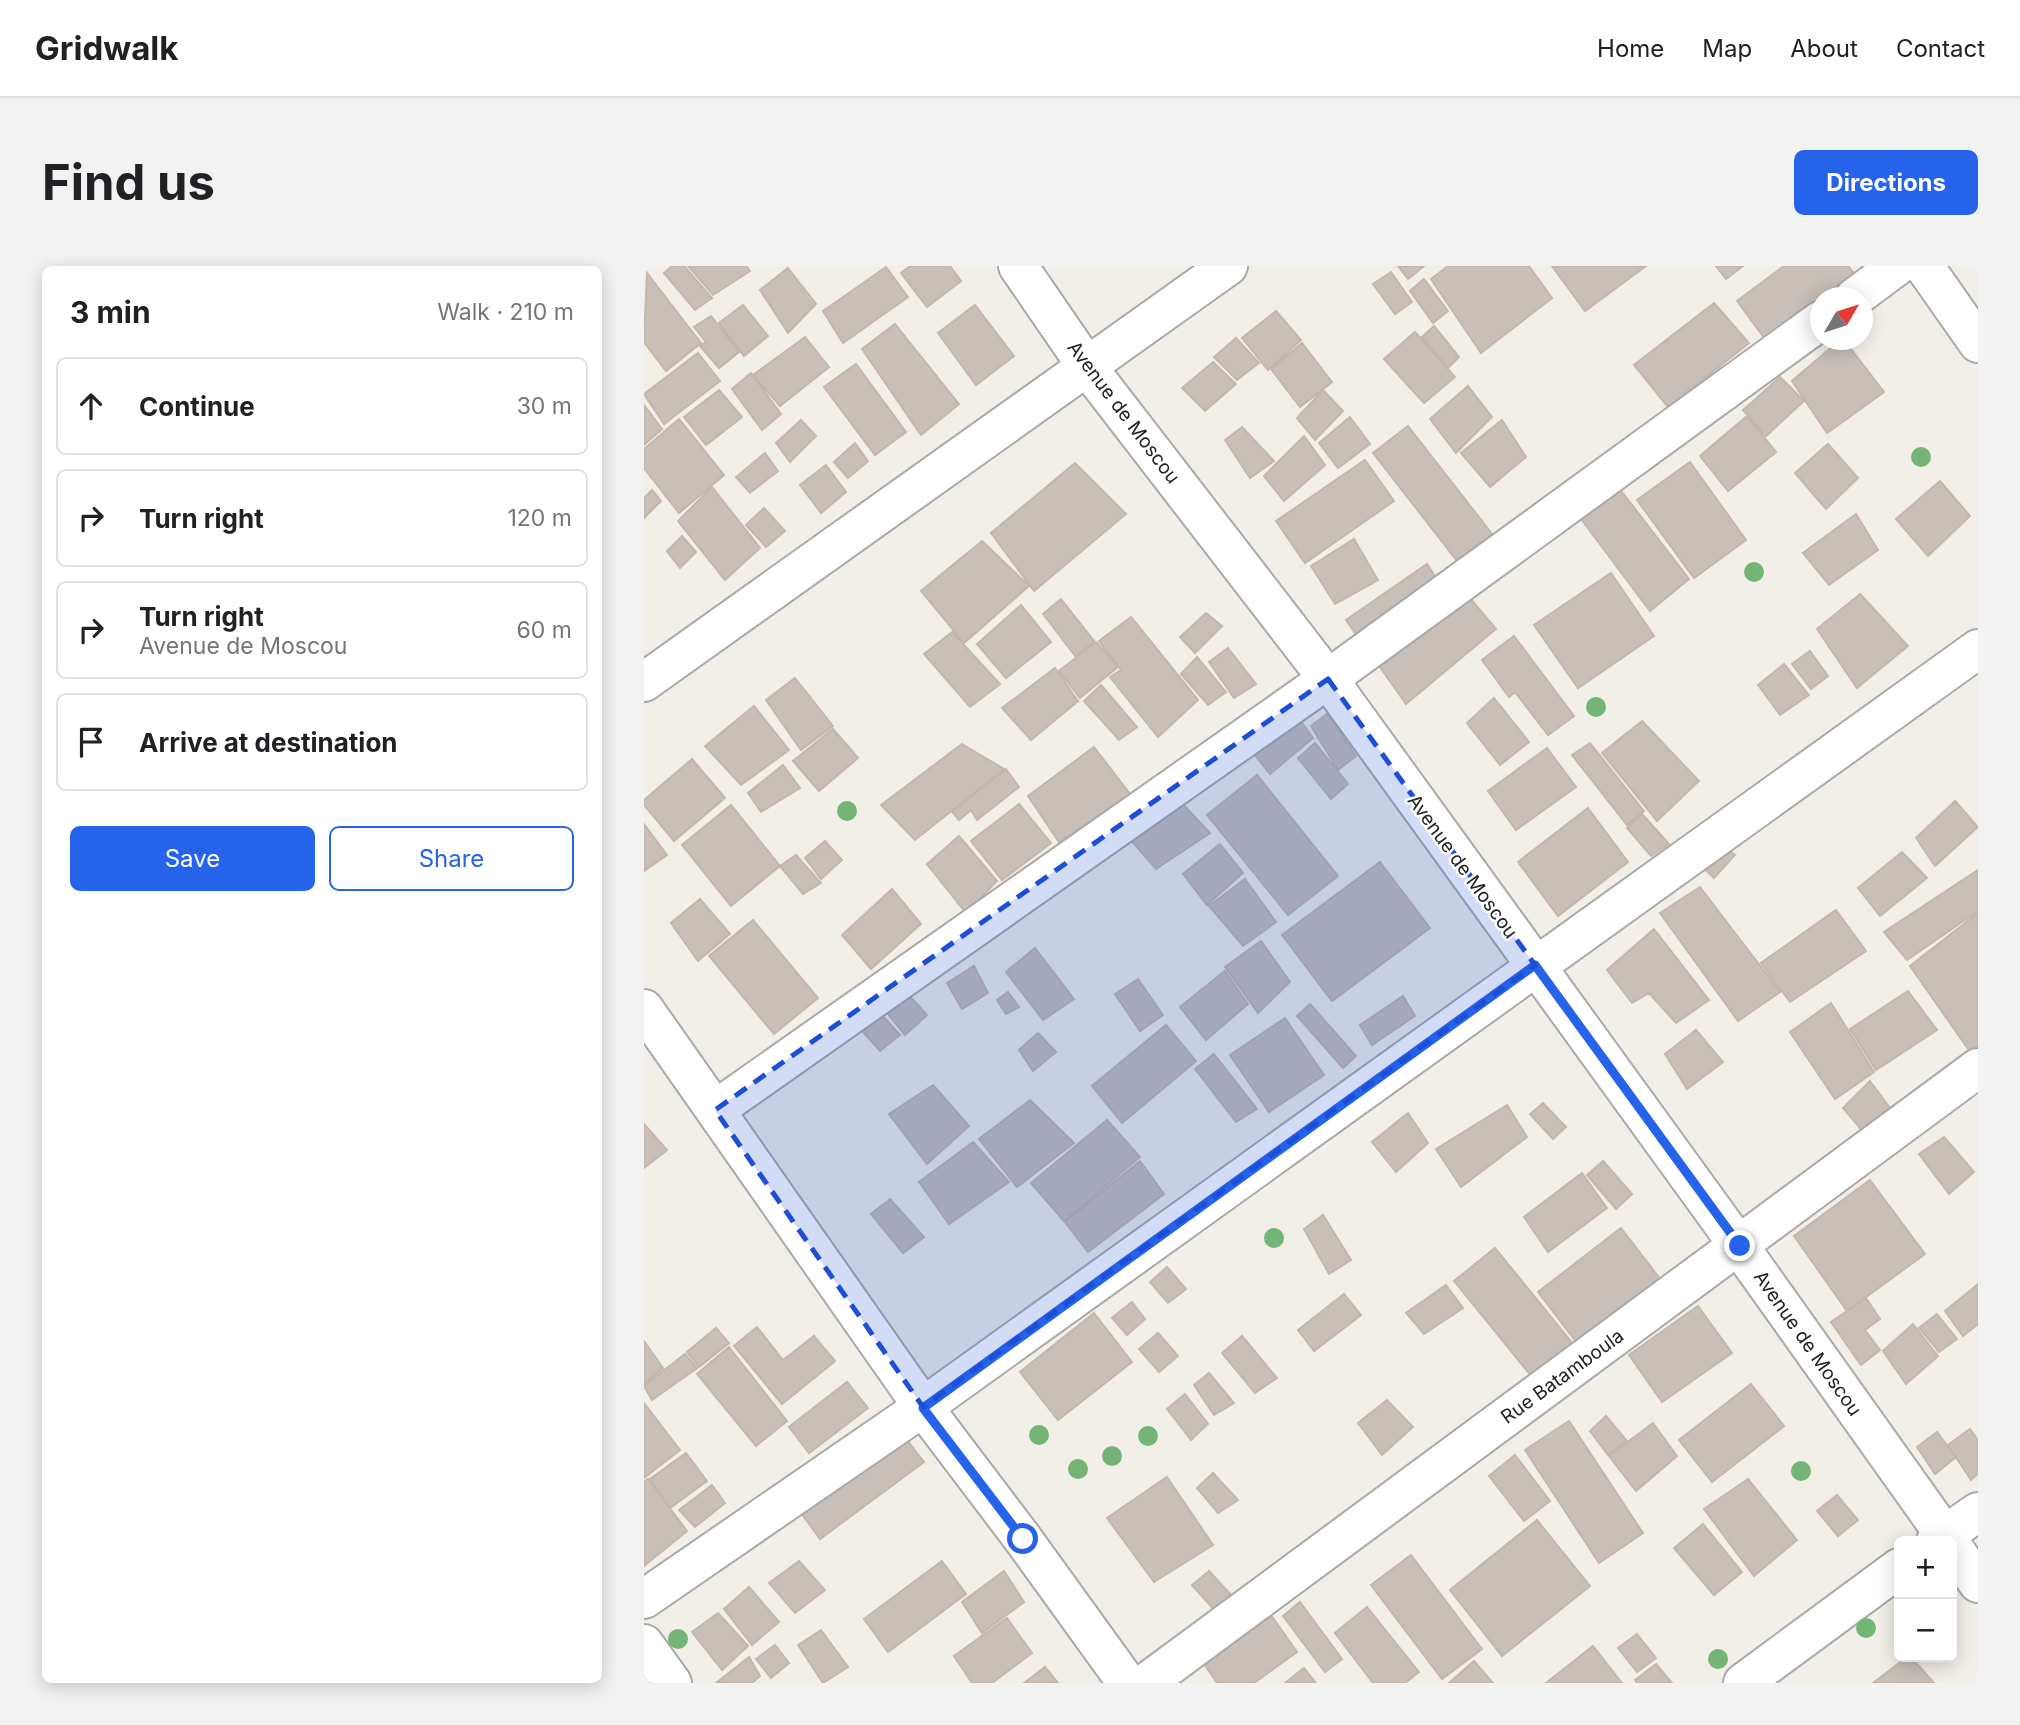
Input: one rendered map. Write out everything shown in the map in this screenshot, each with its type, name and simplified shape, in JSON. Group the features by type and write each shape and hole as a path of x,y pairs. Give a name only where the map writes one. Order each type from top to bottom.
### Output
{"street":[{"name":"Avenue de Moscou","path":"1018,266 1088,368 1328,679 1740,1246 1942,1536"},
{"path":"644,681 1228,266"},
{"path":"1869,287 1897,266"},
{"path":"1924,266 1978,343"},
{"path":"715,1110 1328,679 1810,329"},
{"path":"644,1599 923,1408 1535,965 1978,649"},
{"path":"644,1009 923,1408 1127,1683"},
{"name":"Rue Batamboula","path":"1146,1683 1978,1068"},
{"path":"1951,1536 1978,1512"},
{"name":"Avenue de Moscou","path":"1957,1556 1978,1583"},
{"path":"1743,1683 1894,1572"},
{"path":"644,1644 672,1683"}],"highlighted area":[{"path":"1328,679 1535,965 923,1407 715,1110"}],"building":[{"path":"672,266 684,266 712,298 695,310 664,273"},
{"path":"688,266 746,266 750,271 713,295"},
{"path":"910,266 950,266 961,281 927,307 901,273"},
{"path":"1398,266 1424,266 1408,279"},
{"path":"1448,266 1529,266 1552,298 1481,353 1431,279"},
{"path":"1552,266 1646,266 1585,311"},
{"path":"1716,266 1743,266 1726,279"},
{"path":"1784,266 1848,266 1854,273 1835,287 1810,287 1810,306 1765,339 1737,301"},
{"path":"886,267 908,297 843,343 823,311"},
{"path":"788,268 816,304 788,333 760,290"},
{"path":"1391,272 1412,302 1395,314 1373,284"},
{"path":"647,273 701,343 666,371 644,342"},
{"path":"1424,279 1448,311 1433,323 1410,291"},
{"path":"1714,303 1749,343 1668,407 1634,365"},
{"path":"743,305 768,336 744,356 719,323"},
{"path":"975,305 1014,356 976,385 938,333"},
{"path":"1276,311 1301,340 1268,370 1242,338"},
{"path":"711,316 739,352 719,368 700,346 706,342 694,327"},
{"path":"895,324 959,404 921,435 862,349"},
{"path":"1434,326 1459,357 1448,368 1422,337"},
{"path":"1415,332 1455,377 1424,403 1384,359"},
{"path":"805,337 829,367 780,406 753,375"},
{"path":"1236,338 1259,363 1237,380 1214,357"},
{"path":"1302,343 1332,382 1300,407 1271,369"},
{"path":"1828,350 1852,350 1884,392 1827,433 1792,381"},
{"path":"698,353 720,381 664,424 644,394"},
{"path":"1213,362 1236,384 1205,411 1182,388"},
{"path":"856,364 906,432 875,455 824,387"},
{"path":"751,373 781,414 762,430 732,389"},
{"path":"1780,377 1804,401 1766,436 1743,410"},
{"path":"1468,386 1492,417 1456,453 1430,419"},
{"path":"719,390 742,417 706,445 684,417"},
{"path":"1323,390 1343,411 1315,440 1297,418"},
{"path":"644,405 662,429 644,445"},
{"path":"1747,416 1776,452 1728,491 1700,456"},
{"path":"1350,417 1370,444 1338,468 1319,443"},
{"path":"679,419 724,475 679,513 644,468 644,449"},
{"path":"801,420 816,436 790,462 776,443"},
{"path":"1502,420 1526,457 1490,487 1461,453"},
{"path":"1408,426 1496,539 1461,566 1373,453"},
{"path":"1242,427 1274,461 1250,478 1225,440"},
{"path":"1304,436 1325,465 1284,501 1264,476"},
{"path":"855,443 868,461 848,478 834,462"},
{"path":"1828,444 1858,478 1826,509 1795,473"},
{"path":"765,453 778,471 750,493 736,477"},
{"path":"1365,460 1394,501 1305,563 1276,521"},
{"path":"1690,462 1746,540 1694,578 1637,500"},
{"path":"1075,463 1126,514 1034,591 991,533"},
{"path":"826,465 846,492 821,513 800,485"},
{"path":"1940,481 1970,516 1928,556 1896,519"},
{"path":"712,487 760,548 725,580 678,521"},
{"path":"1619,488 1689,579 1650,611 1581,519"},
{"path":"652,490 661,501 644,518 644,498"},
{"path":"764,508 785,531 766,547 746,525"},
{"path":"1856,514 1878,550 1829,585 1803,553"},
{"path":"682,536 696,552 680,568 667,551"},
{"path":"1354,539 1378,580 1335,604 1311,566"},
{"path":"982,541 1029,586 964,643 921,591"},
{"path":"1427,564 1440,584 1360,640 1346,620"},
{"path":"1611,573 1654,636 1578,688 1534,625"},
{"path":"1464,591 1496,629 1406,704 1375,660"},
{"path":"1860,594 1908,646 1857,688 1817,629"},
{"path":"1061,599 1094,641 1076,657 1043,614"},
{"path":"1021,605 1051,642 1006,678 977,644"},
{"path":"1206,613 1222,626 1195,653 1180,637"},
{"path":"1131,617 1198,700 1158,737 1110,677 1121,670 1099,641"},
{"path":"952,632 1000,684 970,707 924,654"},
{"path":"1514,636 1574,716 1548,735 1515,692 1509,697 1482,660"},
{"path":"1096,642 1118,667 1080,698 1059,671"},
{"path":"1228,648 1256,684 1234,698 1209,662"},
{"path":"1810,651 1828,676 1811,689 1792,664"},
{"path":"1197,657 1226,692 1208,705 1181,674"},
{"path":"1784,664 1809,695 1780,715 1758,685"},
{"path":"1055,668 1078,701 1031,740 1002,708"},
{"path":"795,678 833,726 801,750 766,700"},
{"path":"1101,685 1137,727 1119,740 1084,701"},
{"path":"1494,698 1529,742 1500,765 1467,723"},
{"path":"754,706 789,750 741,785 705,746"},
{"path":"1327,714 1356,756 1338,770 1311,726"},
{"path":"1298,717 1313,738 1270,774 1254,754"},
{"path":"1642,721 1699,781 1657,821 1602,753"},
{"path":"833,729 858,758 819,791 793,761"},
{"path":"1315,743 1348,784 1331,799 1298,758"},
{"path":"1590,743 1644,811 1627,825 1572,755"},
{"path":"962,744 1004,769 915,840 881,805"},
{"path":"1094,747 1130,794 1059,842 1028,796"},
{"path":"1547,748 1576,787 1516,830 1488,791"},
{"path":"692,759 725,798 674,841 644,805 644,800"},
{"path":"783,765 800,788 761,812 748,793"},
{"path":"1006,769 1019,787 977,820 971,810 959,820 952,812"},
{"path":"1257,775 1338,876 1288,915 1207,815"},
{"path":"1178,799 1210,833 1156,869 1128,837"},
{"path":"1955,801 1978,827 1935,866 1916,838"},
{"path":"1019,804 1051,843 1002,880 971,841"},
{"path":"731,805 780,866 731,906 682,845"},
{"path":"1588,808 1628,862 1558,916 1518,862"},
{"path":"1642,814 1669,844 1651,856 1627,828"},
{"path":"644,824 667,855 644,871"},
{"path":"959,836 997,881 966,913 927,864"},
{"path":"825,841 842,860 821,879 805,858"},
{"path":"1719,843 1735,855 1714,878 1699,864"},
{"path":"1220,844 1243,873 1207,905 1183,874"},
{"path":"1902,852 1927,878 1880,916 1858,888"},
{"path":"796,855 821,883 803,894 780,866"},
{"path":"1380,862 1430,928 1332,1001 1282,935"},
{"path":"1978,870 1978,911 1907,960 1884,932"},
{"path":"1245,879 1276,922 1243,946 1209,906"},
{"path":"1700,887 1780,992 1738,1021 1660,913"},
{"path":"892,889 921,924 871,969 842,935"},
{"path":"700,899 730,934 698,961 671,923"},
{"path":"1836,910 1866,951 1790,1002 1761,963"},
{"path":"1978,913 1978,1053 1973,1056 1910,966"},
{"path":"753,920 818,998 774,1034 709,956"},
{"path":"1654,929 1709,1000 1676,1023 1649,993 1632,1003 1607,970"},
{"path":"1261,941 1290,982 1258,1013 1225,967"},
{"path":"1035,948 1074,999 1043,1020 1006,972"},
{"path":"974,966 988,993 962,1009 947,983"},
{"path":"1225,971 1248,1004 1206,1040 1180,1007"},
{"path":"1138,979 1163,1015 1140,1031 1115,994"},
{"path":"1908,991 1937,1030 1876,1070 1850,1029"},
{"path":"1008,992 1019,1007 1006,1014 997,1000"},
{"path":"907,993 927,1015 905,1035 887,1013"},
{"path":"1403,996 1415,1016 1372,1045 1360,1025"},
{"path":"1831,1003 1874,1072 1835,1099 1790,1032"},
{"path":"1310,1004 1356,1056 1343,1068 1297,1016"},
{"path":"881,1014 900,1035 880,1051 862,1031"},
{"path":"1285,1018 1324,1075 1269,1112 1230,1055"},
{"path":"1166,1025 1196,1061 1122,1123 1092,1086"},
{"path":"1696,1030 1723,1062 1687,1089 1665,1054"},
{"path":"1038,1033 1056,1052 1033,1071 1019,1050"},
{"path":"1214,1054 1257,1109 1236,1122 1195,1069"},
{"path":"1870,1081 1896,1116 1870,1140 1843,1108"},
{"path":"933,1085 969,1126 927,1164 889,1114"},
{"path":"1030,1100 1074,1143 1017,1187 979,1139"},
{"path":"1543,1103 1566,1127 1553,1139 1530,1114"},
{"path":"1507,1105 1527,1137 1461,1187 1436,1149"},
{"path":"1408,1113 1428,1143 1396,1172 1372,1142"},
{"path":"1107,1120 1140,1157 1064,1221 1031,1183"},
{"path":"644,1124 667,1150 644,1168"},
{"path":"1944,1137 1974,1172 1949,1194 1919,1154"},
{"path":"973,1142 1009,1182 949,1224 919,1182"},
{"path":"1140,1161 1164,1194 1088,1252 1065,1222"},
{"path":"1603,1161 1632,1194 1616,1209 1587,1175"},
{"path":"1582,1173 1607,1208 1548,1252 1524,1217"},
{"path":"1870,1180 1925,1254 1847,1311 1794,1236"},
{"path":"890,1199 924,1237 903,1253 871,1214"},
{"path":"1323,1215 1351,1260 1329,1274 1304,1229"},
{"path":"1621,1228 1661,1280 1578,1344 1538,1292"},
{"path":"1495,1248 1573,1344 1532,1377 1454,1281"},
{"path":"1167,1267 1186,1289 1168,1303 1150,1282"},
{"path":"1978,1284 1978,1324 1963,1336 1945,1311"},
{"path":"1446,1285 1463,1308 1424,1334 1406,1313"},
{"path":"1344,1294 1361,1315 1314,1351 1298,1330"},
{"path":"1866,1298 1880,1319 1865,1330 1880,1350 1861,1365 1831,1322"},
{"path":"1132,1302 1145,1319 1127,1335 1112,1318"},
{"path":"1698,1306 1732,1353 1662,1402 1629,1355"},
{"path":"1094,1313 1132,1362 1058,1420 1020,1372"},
{"path":"1937,1314 1957,1339 1939,1352 1919,1328"},
{"path":"1913,1324 1938,1356 1906,1384 1883,1351"},
{"path":"757,1327 783,1360 814,1336 835,1361 782,1404 734,1346"},
{"path":"716,1328 729,1343 699,1367 687,1352"},
{"path":"1158,1333 1178,1356 1159,1372 1139,1349"},
{"path":"1242,1336 1277,1378 1255,1393 1222,1353"},
{"path":"644,1341 663,1368 644,1384"},
{"path":"729,1347 787,1421 756,1446 697,1374"},
{"path":"685,1354 697,1368 652,1400 644,1386"},
{"path":"1209,1373 1234,1403 1214,1415 1194,1385"},
{"path":"847,1382 868,1408 809,1453 789,1427"},
{"path":"1751,1384 1784,1426 1712,1482 1679,1440"},
{"path":"1185,1394 1208,1424 1191,1440 1167,1409"},
{"path":"1387,1400 1413,1427 1382,1455 1358,1423"},
{"path":"644,1403 680,1450 644,1478"},
{"path":"1606,1416 1627,1441 1608,1455 1590,1431"},
{"path":"1569,1421 1643,1533 1599,1563 1525,1450"},
{"path":"1653,1423 1677,1456 1636,1491 1609,1456"},
{"path":"1970,1429 1978,1440 1978,1474 1971,1480 1948,1445"},
{"path":"1937,1432 1956,1457 1935,1474 1917,1447"},
{"path":"904,1436 924,1462 820,1539 801,1513"},
{"path":"686,1453 707,1481 670,1508 650,1479"},
{"path":"1515,1455 1550,1501 1524,1521 1489,1476"},
{"path":"1213,1473 1238,1500 1218,1513 1197,1488"},
{"path":"1167,1477 1213,1545 1154,1582 1107,1518"},
{"path":"648,1479 687,1531 644,1566 644,1482"},
{"path":"1748,1479 1797,1540 1754,1576 1704,1509"},
{"path":"712,1485 725,1503 695,1527 679,1510"},
{"path":"1837,1495 1858,1520 1838,1536 1817,1511"},
{"path":"1537,1520 1590,1586 1502,1656 1450,1590"},
{"path":"1703,1524 1742,1572 1714,1595 1674,1548"},
{"path":"1411,1555 1482,1649 1442,1679 1371,1585"},
{"path":"799,1561 825,1590 795,1613 769,1583"},
{"path":"942,1561 966,1594 888,1652 864,1619"},
{"path":"1004,1571 1024,1602 982,1633 962,1602"},
{"path":"1209,1571 1232,1596 1214,1610 1192,1585"},
{"path":"749,1587 779,1622 752,1645 724,1609"},
{"path":"1300,1602 1342,1659 1325,1672 1283,1616"},
{"path":"1367,1607 1419,1672 1405,1683 1373,1683 1335,1633"},
{"path":"718,1613 748,1646 722,1670 692,1632"},
{"path":"1271,1615 1297,1652 1254,1683 1217,1683 1204,1664"},
{"path":"1007,1618 1032,1653 992,1683 972,1683 954,1656"},
{"path":"821,1630 848,1667 823,1683 798,1645"},
{"path":"1637,1634 1656,1658 1637,1672 1618,1648"},
{"path":"775,1645 789,1663 771,1678 756,1659"},
{"path":"1593,1646 1622,1683 1546,1683"},
{"path":"749,1657 760,1676 752,1683 716,1683"},
{"path":"1474,1661 1493,1683 1449,1683"},
{"path":"1900,1662 1915,1662 1934,1683 1873,1683"},
{"path":"1656,1664 1672,1683 1637,1683 1635,1680"},
{"path":"1045,1667 1058,1683 1024,1683"},
{"path":"1304,1668 1316,1683 1285,1683"}],"route":[{"path":"1023,1539 923,1408 1535,965 1740,1246"}]}
